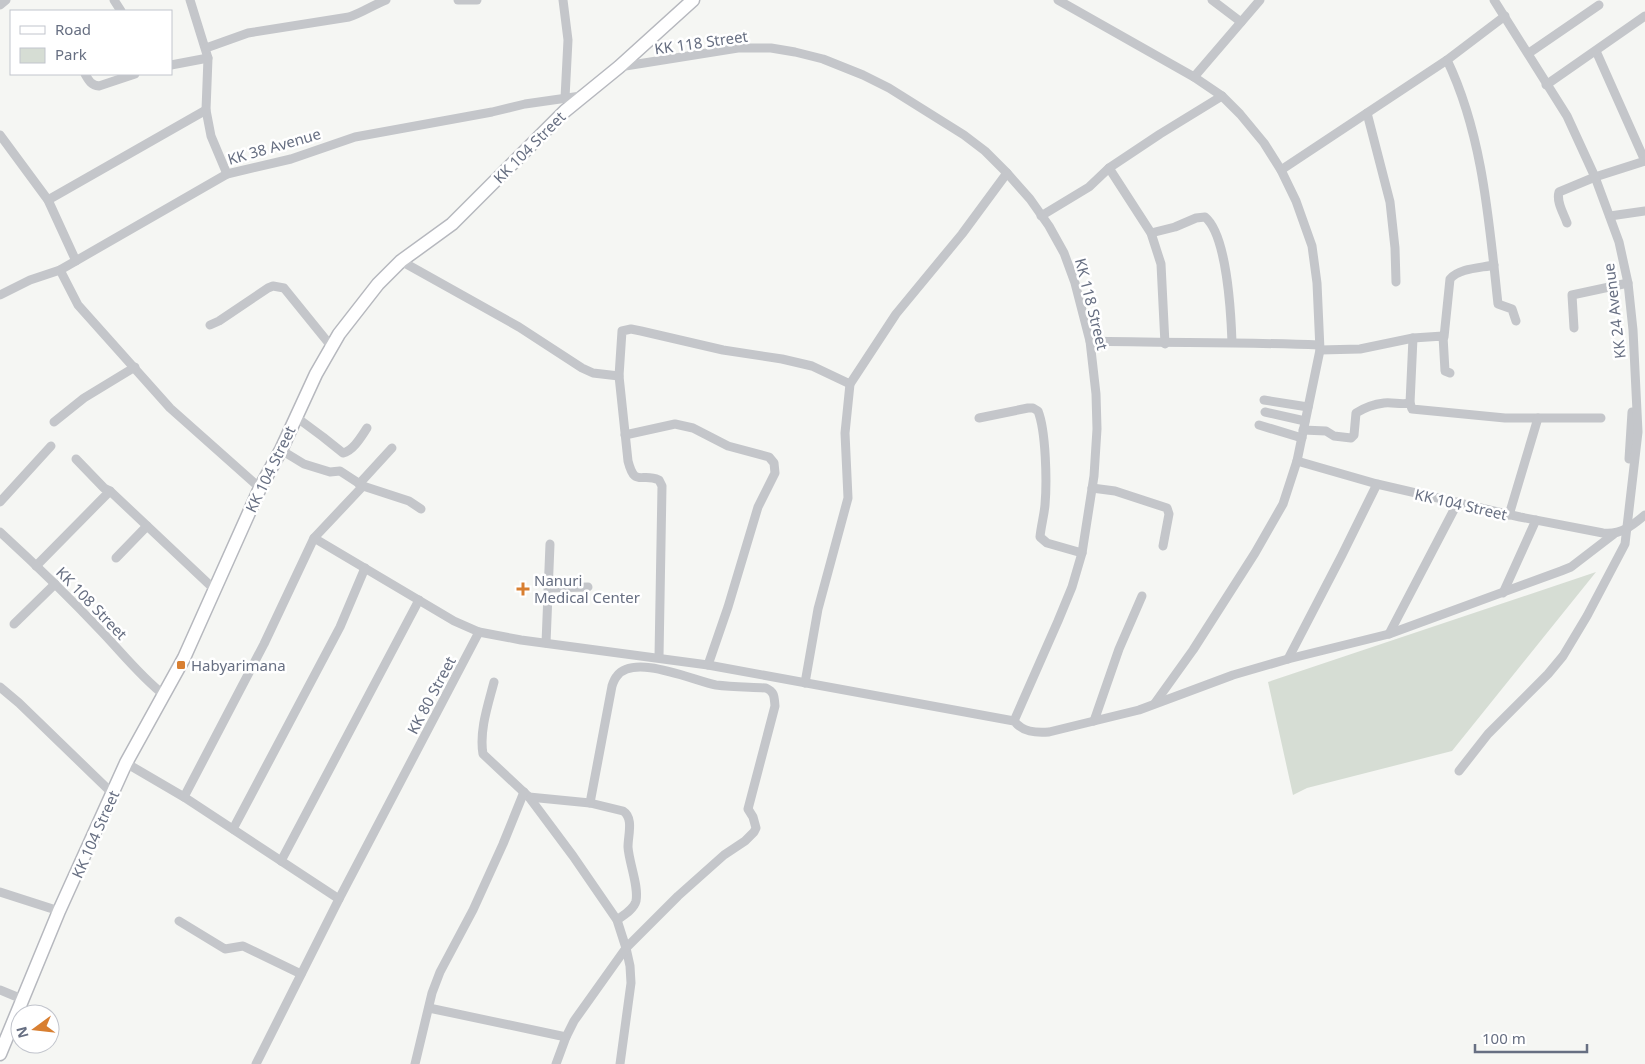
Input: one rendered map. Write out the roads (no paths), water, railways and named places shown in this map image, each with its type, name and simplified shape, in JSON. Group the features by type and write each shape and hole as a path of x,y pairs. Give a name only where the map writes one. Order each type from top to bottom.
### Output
{"street":[{"path":"0,5 6,0"},
{"path":"190,0 208,58 206,110 211,136 227,174"},
{"path":"206,48 248,32 349,16 360,13 370,6 386,0"},
{"path":"458,0 477,0"},
{"path":"563,0 568,40 565,98"},
{"name":"KK 104 Street","path":"0,1051 126,763 184,658 260,488 331,346 372,290 401,261 452,224 582,96 619,67 693,0"},
{"path":"1058,0 1194,77 1222,96 1264,143 1281,170 1296,201 1312,246 1317,283 1319,348 1297,461 1283,504 1255,553 1194,650 1154,704"},
{"path":"1212,0 1241,22"},
{"path":"1194,77 1260,0"},
{"name":"KK 24 Avenue","path":"1459,771 1488,734 1548,674 1562,656 1587,616 1624,544 1629,527 1638,432 1628,283 1619,242 1595,177 1567,116 1494,0"},
{"path":"1529,53 1598,5"},
{"path":"1281,170 1447,60 1504,16"},
{"path":"1546,85 1645,16"},
{"name":"KK 118 Street","path":"619,67 738,48 771,48 823,59 863,75 890,88 985,151 1030,199 1064,253 1075,283 1090,341 1096,394 1097,429 1092,488 1082,553 1072,587 1014,721"},
{"path":"1567,223 1558,196 1559,192 1595,177 1645,161 1596,51"},
{"path":"172,65 208,58"},
{"path":"1447,60 1460,87 1471,126 1487,206 1498,304 1512,309 1516,321"},
{"path":"86,75 90,82 99,86 132,75"},
{"name":"KK 38 Avenue","path":"0,295 30,280 60,270 227,174 291,158 356,137 582,96"},
{"path":"1041,216 1089,187 1109,168 1222,96"},
{"path":"48,200 206,110"},
{"path":"1367,113 1390,202 1395,248 1396,282"},
{"path":"0,135 48,200 76,261"},
{"path":"1109,168 1152,233 1161,264 1165,344"},
{"path":"805,683 818,608 848,498 845,433 850,384 896,314 962,234 1007,174"},
{"path":"1610,216 1645,211"},
{"path":"1152,233 1176,227 1196,218 1204,217 1212,225 1227,276 1231,307 1232,342"},
{"path":"401,261 519,327 582,368 599,374 619,376"},
{"path":"1450,373 1445,371 1444,366 1444,337 1450,279 1454,274 1494,265"},
{"path":"60,270 78,305 170,408 260,488"},
{"path":"1574,328 1572,295 1628,283"},
{"path":"210,325 268,288 279,286 284,288 331,346"},
{"path":"659,657 662,486 660,480 655,478 636,477 632,474 628,460 619,376 620,336 622,331 631,329 723,350 782,359 812,366 850,384"},
{"path":"1090,341 1165,344 1232,342 1346,350 1413,338 1444,337"},
{"path":"1413,338 1410,403 1412,409 1505,418 1601,418"},
{"path":"54,422 84,398 135,367"},
{"path":"1264,400 1308,407"},
{"path":"1259,425 1326,431 1334,436 1351,438 1354,434 1356,413 1384,403 1410,403"},
{"path":"978,418 1028,408 1038,410 1043,438 1045,478 1045,504 1040,537 1047,542 1082,553"},
{"path":"1265,412 1303,430"},
{"path":"296,417 342,453 346,453 356,444 367,428"},
{"path":"1509,515 1538,418"},
{"path":"625,435 676,424 684,425 728,446 768,457 774,463 775,472 758,507 728,607 708,665"},
{"path":"0,502 51,446"},
{"path":"184,797 264,644 314,538 392,448"},
{"path":"280,450 304,464 330,472 340,471 361,485 408,501 421,509"},
{"path":"76,459 104,488 110,491 214,589"},
{"name":"KK 104 Street","path":"1297,461 1377,484 1509,515 1614,534"},
{"path":"1288,659 1377,484"},
{"path":"1092,488 1115,491 1166,508 1169,514 1163,546"},
{"path":"36,566 110,491"},
{"path":"1389,634 1458,502"},
{"path":"314,538 454,621 479,632 708,665 1014,721 1021,729 1037,733 1049,732 1139,710 1232,675 1389,634 1571,567 1614,534 1645,516"},
{"path":"1503,593 1536,520"},
{"path":"116,558 147,526"},
{"name":"KK 108 Street","path":"0,532 55,584 151,685 164,695"},
{"path":"546,643 550,544"},
{"path":"232,829 340,626 365,568"},
{"path":"14,624 55,584"},
{"path":"548,588 588,587"},
{"path":"1094,721 1119,649 1142,596"},
{"path":"281,861 419,600"},
{"name":"KK 80 Street","path":"258,1063 339,899 479,632"},
{"path":"556,1064 566,1036 574,1021 626,948 678,896 724,855 745,841 754,832 756,828 753,817 748,809 775,706 771,690 766,688 716,685 664,670 640,667 624,670 617,675 612,686 590,804"},
{"path":"494,682 486,710 482,746 483,754 514,785 527,794 617,920 626,948 631,983 620,1064"},
{"path":"0,687 113,794"},
{"path":"126,763 184,797 339,899"},
{"path":"527,794 590,804 623,811 628,814 630,820 629,860 637,895 635,904 617,920"},
{"path":"415,1064 432,992 440,972 473,910 527,794"},
{"path":"0,892 60,911"},
{"path":"179,922 226,949 242,946 301,974"},
{"path":"0,990 22,999"},
{"path":"428,1008 566,1036"}],"place":[{"name":"Nanuri Medical Center","path":"523,589"},
{"name":"Habyarimana","path":"181,665"}]}
